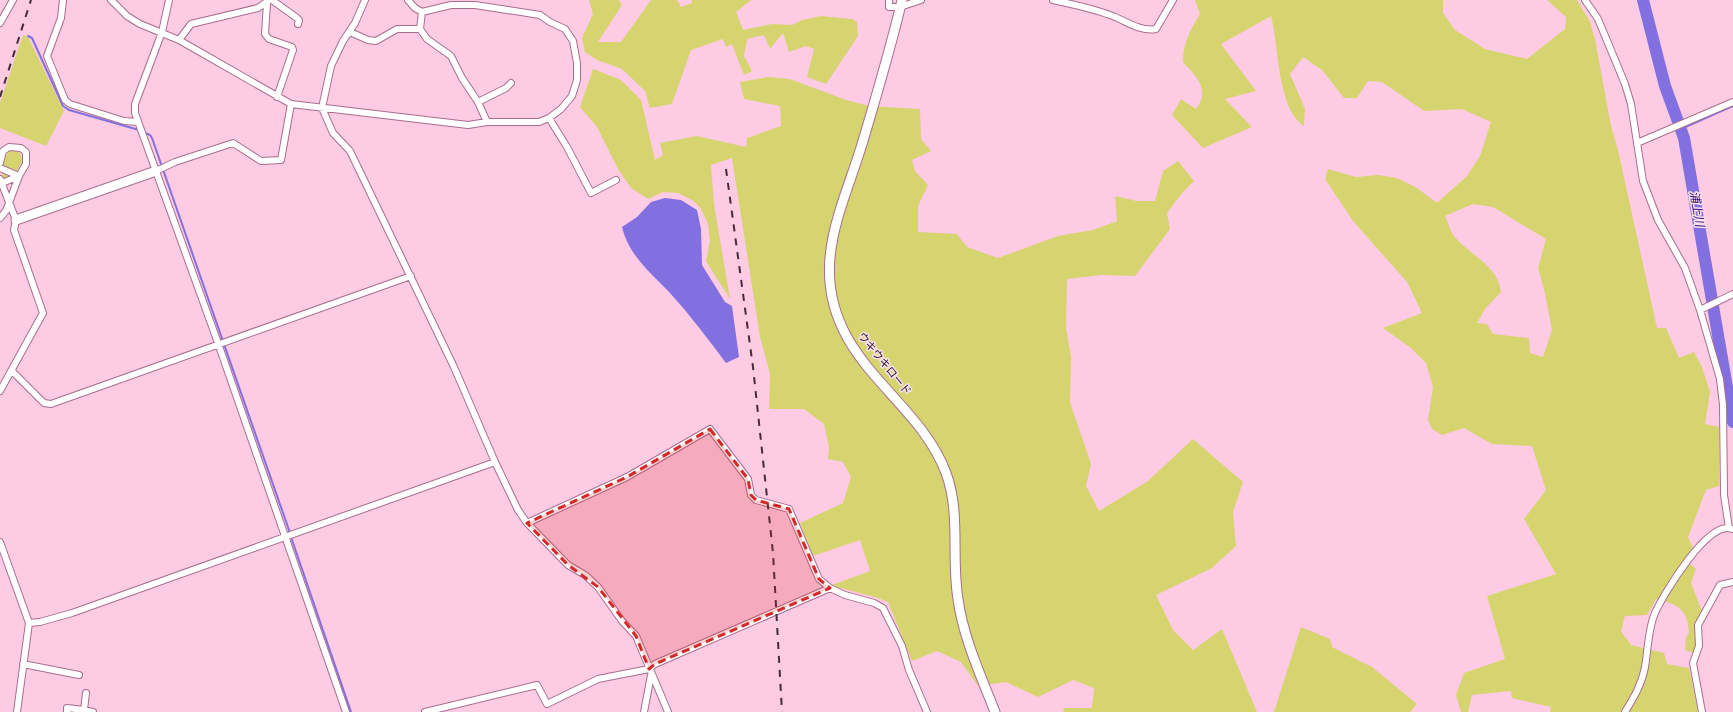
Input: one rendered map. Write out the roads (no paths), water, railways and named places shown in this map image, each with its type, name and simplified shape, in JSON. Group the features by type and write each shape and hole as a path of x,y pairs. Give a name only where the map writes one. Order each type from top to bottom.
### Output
{"street":[{"path":"0,23 13,0"},
{"path":"63,0 61,18 47,56 65,100 70,104 139,125"},
{"path":"111,0 127,16 140,24 179,40 291,104 468,125 487,122 539,122 549,118 567,104 577,80 576,54 570,34 564,29 540,15 463,3 447,5 422,12 415,8 408,0"},
{"path":"169,0 162,32 134,107 143,136 160,169 346,712"},
{"path":"365,0 350,32 343,41 331,66 322,108 333,133 350,151 411,276 454,367 495,462 518,510 527,522 568,565 585,575 598,587 622,621 636,636 668,712"},
{"path":"889,0 889,7 921,0"},
{"path":"1053,0 1109,14 1142,29 1156,30 1173,0"},
{"path":"1586,0 1598,19 1625,84 1643,181 1658,220 1684,268 1700,310 1722,387 1724,495 1731,528 1720,529 1701,544 1666,592 1654,614 1640,685 1625,712"},
{"path":"179,40 188,27 196,22 258,8 269,1"},
{"path":"269,1 297,18 299,20 298,24"},
{"path":"269,1 265,34 269,39 292,47 293,50 277,96"},
{"name":"ウキウキロード","path":"901,4 863,141 833,231 830,258 831,286 838,315 847,337 863,360 930,441 947,475 953,505 956,585 960,612 995,712"},
{"path":"422,12 420,29 427,39 451,56 462,78 478,102 487,122"},
{"path":"350,32 368,40 376,41 397,29 420,29"},
{"path":"478,102 506,88 511,83"},
{"path":"1637,143 1733,102"},
{"path":"16,220 233,143 261,161 280,160 283,156 291,104"},
{"path":"549,118 567,147 591,193 616,180"},
{"path":"0,163 3,152 9,147 22,148 26,152 27,158 6,211 0,218"},
{"path":"0,168 19,176"},
{"path":"0,392 43,313 14,230 16,220 1,181 8,182 19,176"},
{"path":"12,371 44,403 51,404 411,276"},
{"path":"1700,310 1733,294"},
{"path":"527,522 627,477 710,430 748,479 751,495 756,500 789,509 812,566 819,579 830,588 844,595 874,602 883,608 902,646 909,670 926,712"},
{"path":"29,623 40,622 72,613 495,462"},
{"path":"0,542 29,623 17,712"},
{"path":"1702,712 1693,663 1699,646 1698,625 1720,585 1733,582"},
{"path":"644,712 650,672 656,664 830,588"},
{"path":"23,664 79,675"},
{"path":"425,712 537,685 547,704 598,679 650,672"},
{"path":"84,710 86,693"},
{"path":"67,712 68,708 93,712"}],"waterway":[{"name":"浦上川","path":"1643,0 1665,86 1684,138 1733,422"},
{"path":"28,36 32,38 63,106 69,110 139,130"},
{"path":"1681,129 1733,106"},
{"path":"143,132 150,135 152,138 290,533"},
{"path":"291,537 351,712"}],"railway":[{"path":"0,97 31,0"},
{"path":"726,169 753,367 773,553 782,712"}]}
